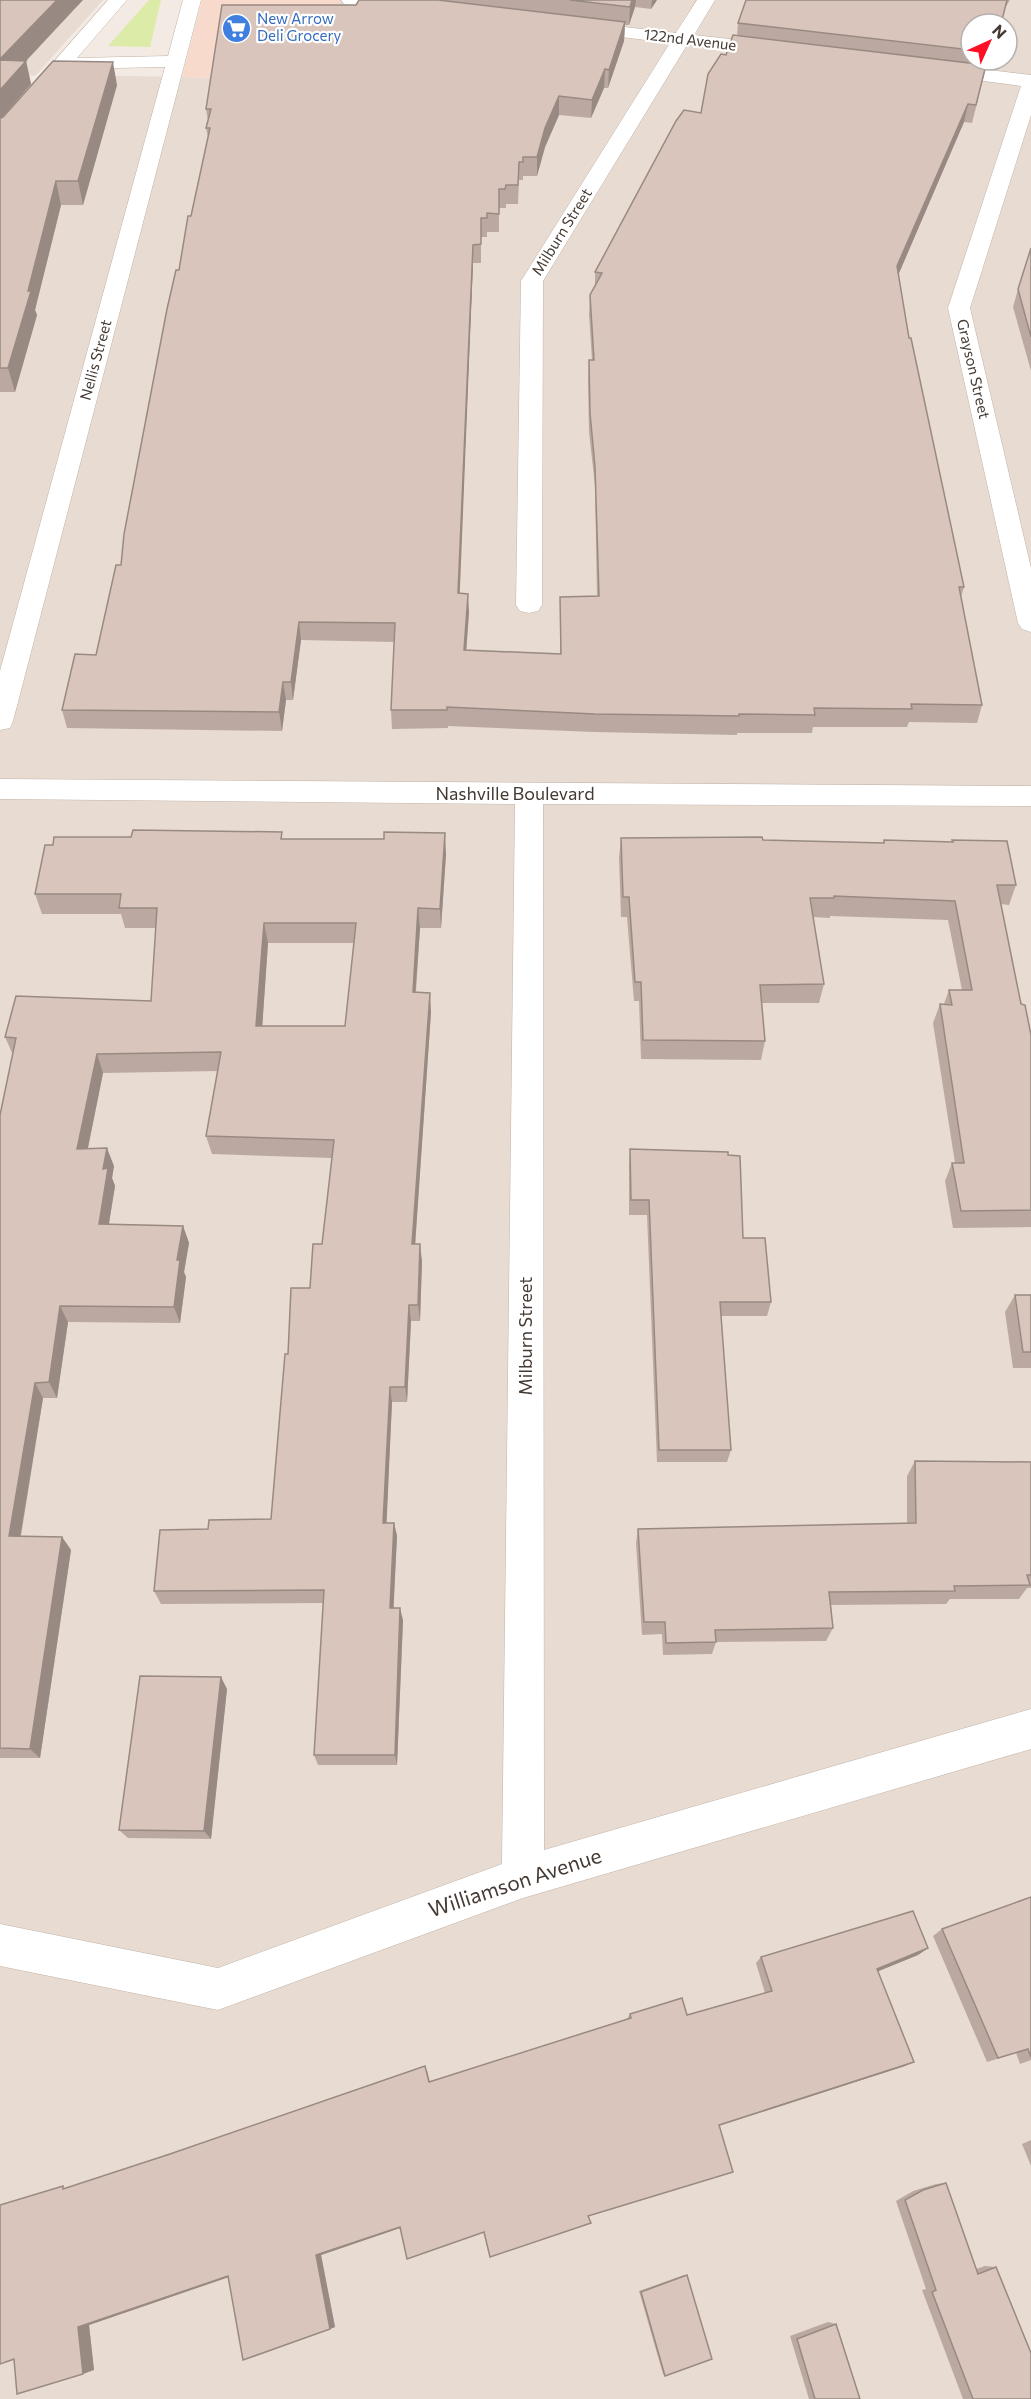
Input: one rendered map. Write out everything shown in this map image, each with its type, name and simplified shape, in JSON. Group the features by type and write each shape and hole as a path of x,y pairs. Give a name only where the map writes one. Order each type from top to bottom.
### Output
{"street":[{"path":"0,135 118,0"},
{"name":"Nellis Street","path":"0,721 192,0"},
{"path":"350,0 421,8"},
{"name":"Milburn Street","path":"529,605 532,281 706,0"},
{"name":"122nd Avenue","path":"563,25 786,52"},
{"path":"64,64 175,61"},
{"path":"926,68 1031,83"},
{"name":"Grayson Street","path":"1031,83 959,308 1031,623"},
{"name":"Nashville Boulevard","path":"0,789 1031,796"},
{"name":"Milburn Street","path":"523,1877 529,794"},
{"name":"Williamson Avenue","path":"0,1945 218,1989 523,1877 1031,1729"}],"shaded area":[{"path":"0,0 103,0 35,76 0,71"},
{"path":"202,0 341,0 289,79 182,77"},
{"path":"341,0 1031,0 1031,2399 0,2399 0,158 74,75 289,79"}],"green space":[{"path":"149,0 161,0 150,47 108,46"}],"building":[{"path":"0,0 57,0 0,59"},
{"path":"359,0 438,0 625,22 609,70 605,69 592,100 559,96 545,128 537,157 523,157 523,162 519,162 518,185 506,185 505,189 499,189 499,214 487,213 487,218 481,218 481,244 473,245 458,593 468,594 464,650 561,654 560,597 599,596 589,360 594,360 590,295 602,273 595,272 676,121 684,110 701,113 708,74 721,54 726,55 733,35 959,62 959,72 984,72 976,105 968,104 897,266 909,338 911,338 964,587 959,587 982,705 911,704 912,709 814,708 815,715 739,714 739,716 595,714 447,707 447,710 391,710 395,623 299,622 291,682 283,682 279,712 62,710 75,654 96,655 116,565 121,565 124,534 167,309 176,270 179,270 188,216 191,216 210,128 206,128 211,109 206,109 222,5 356,5"},
{"path":"570,0 632,0 630,7"},
{"path":"746,0 1007,0 1004,12 959,12 959,49 738,23"},
{"path":"0,60 26,61 0,90"},
{"path":"53,61 113,62 78,181 56,181 28,291 31,291 8,368 0,368 0,118"},
{"path":"1031,248 1031,337 1018,289"},
{"path":"133,830 282,832 281,839 384,839 384,832 445,833 440,909 418,908 413,992 430,993 412,1244 420,1244 418,1305 409,1305 405,1387 390,1387 383,1523 394,1523 390,1608 400,1608 395,1755 314,1755 324,1590 154,1591 160,1530 208,1529 209,1520 271,1519 285,1354 288,1354 291,1288 310,1288 313,1244 322,1244 334,1140 206,1136 221,1052 97,1054 77,1149 107,1148 103,1169 108,1168 99,1224 183,1226 177,1260 180,1260 174,1307 60,1306 49,1382 35,1383 9,1536 62,1537 30,1749 0,1748 0,1115 16,1038 5,1037 16,996 151,1001 157,908 119,908 121,894 35,894 45,845 53,845 54,837 131,837","holes":["264,923 356,923 345,1026 256,1026"]},
{"path":"762,837 763,840 884,843 884,840 1007,841 1016,885 997,885 1021,1004 1025,1005 1031,1035 1031,1210 961,1211 952,1163 964,1163 940,1004 952,1005 949,990 972,990 955,901 834,896 834,898 810,898 824,984 760,985 765,1041 643,1040 641,982 635,982 629,897 623,897 621,838"},
{"path":"630,1149 728,1152 728,1155 740,1156 743,1238 765,1238 771,1302 720,1302 731,1450 659,1450 649,1200 631,1200"},
{"path":"1015,1295 1031,1295 1031,1352 1023,1352"},
{"path":"915,1461 1031,1462 1031,1575 1027,1575 1030,1585 954,1586 955,1591 829,1592 833,1628 715,1630 716,1642 666,1643 665,1622 644,1622 638,1529 916,1523"},
{"path":"140,1676 221,1677 204,1831 119,1830"},
{"path":"1031,1897 1031,2057 1028,2049 998,2058 942,1929"},
{"path":"913,1911 928,1948 877,1969 914,2062 719,2125 733,2172 588,2216 591,2223 490,2257 484,2232 407,2259 400,2227 316,2255 330,2329 243,2360 228,2276 78,2327 83,2374 17,2394 14,2359 0,2364 0,2205 63,2186 63,2189 425,2066 429,2082 631,2018 630,2014 682,1998 687,2015 772,1991 761,1957"},
{"path":"946,2183 978,2274 996,2267 1031,2353 1031,2399 973,2399 932,2292 936,2290 905,2200 923,2190"},
{"path":"687,2275 712,2359 665,2376 641,2292"},
{"path":"836,2324 860,2399 815,2399 797,2339"}],"place":[{"name":"New Arrow Deli Grocery","path":"236,28"}]}
